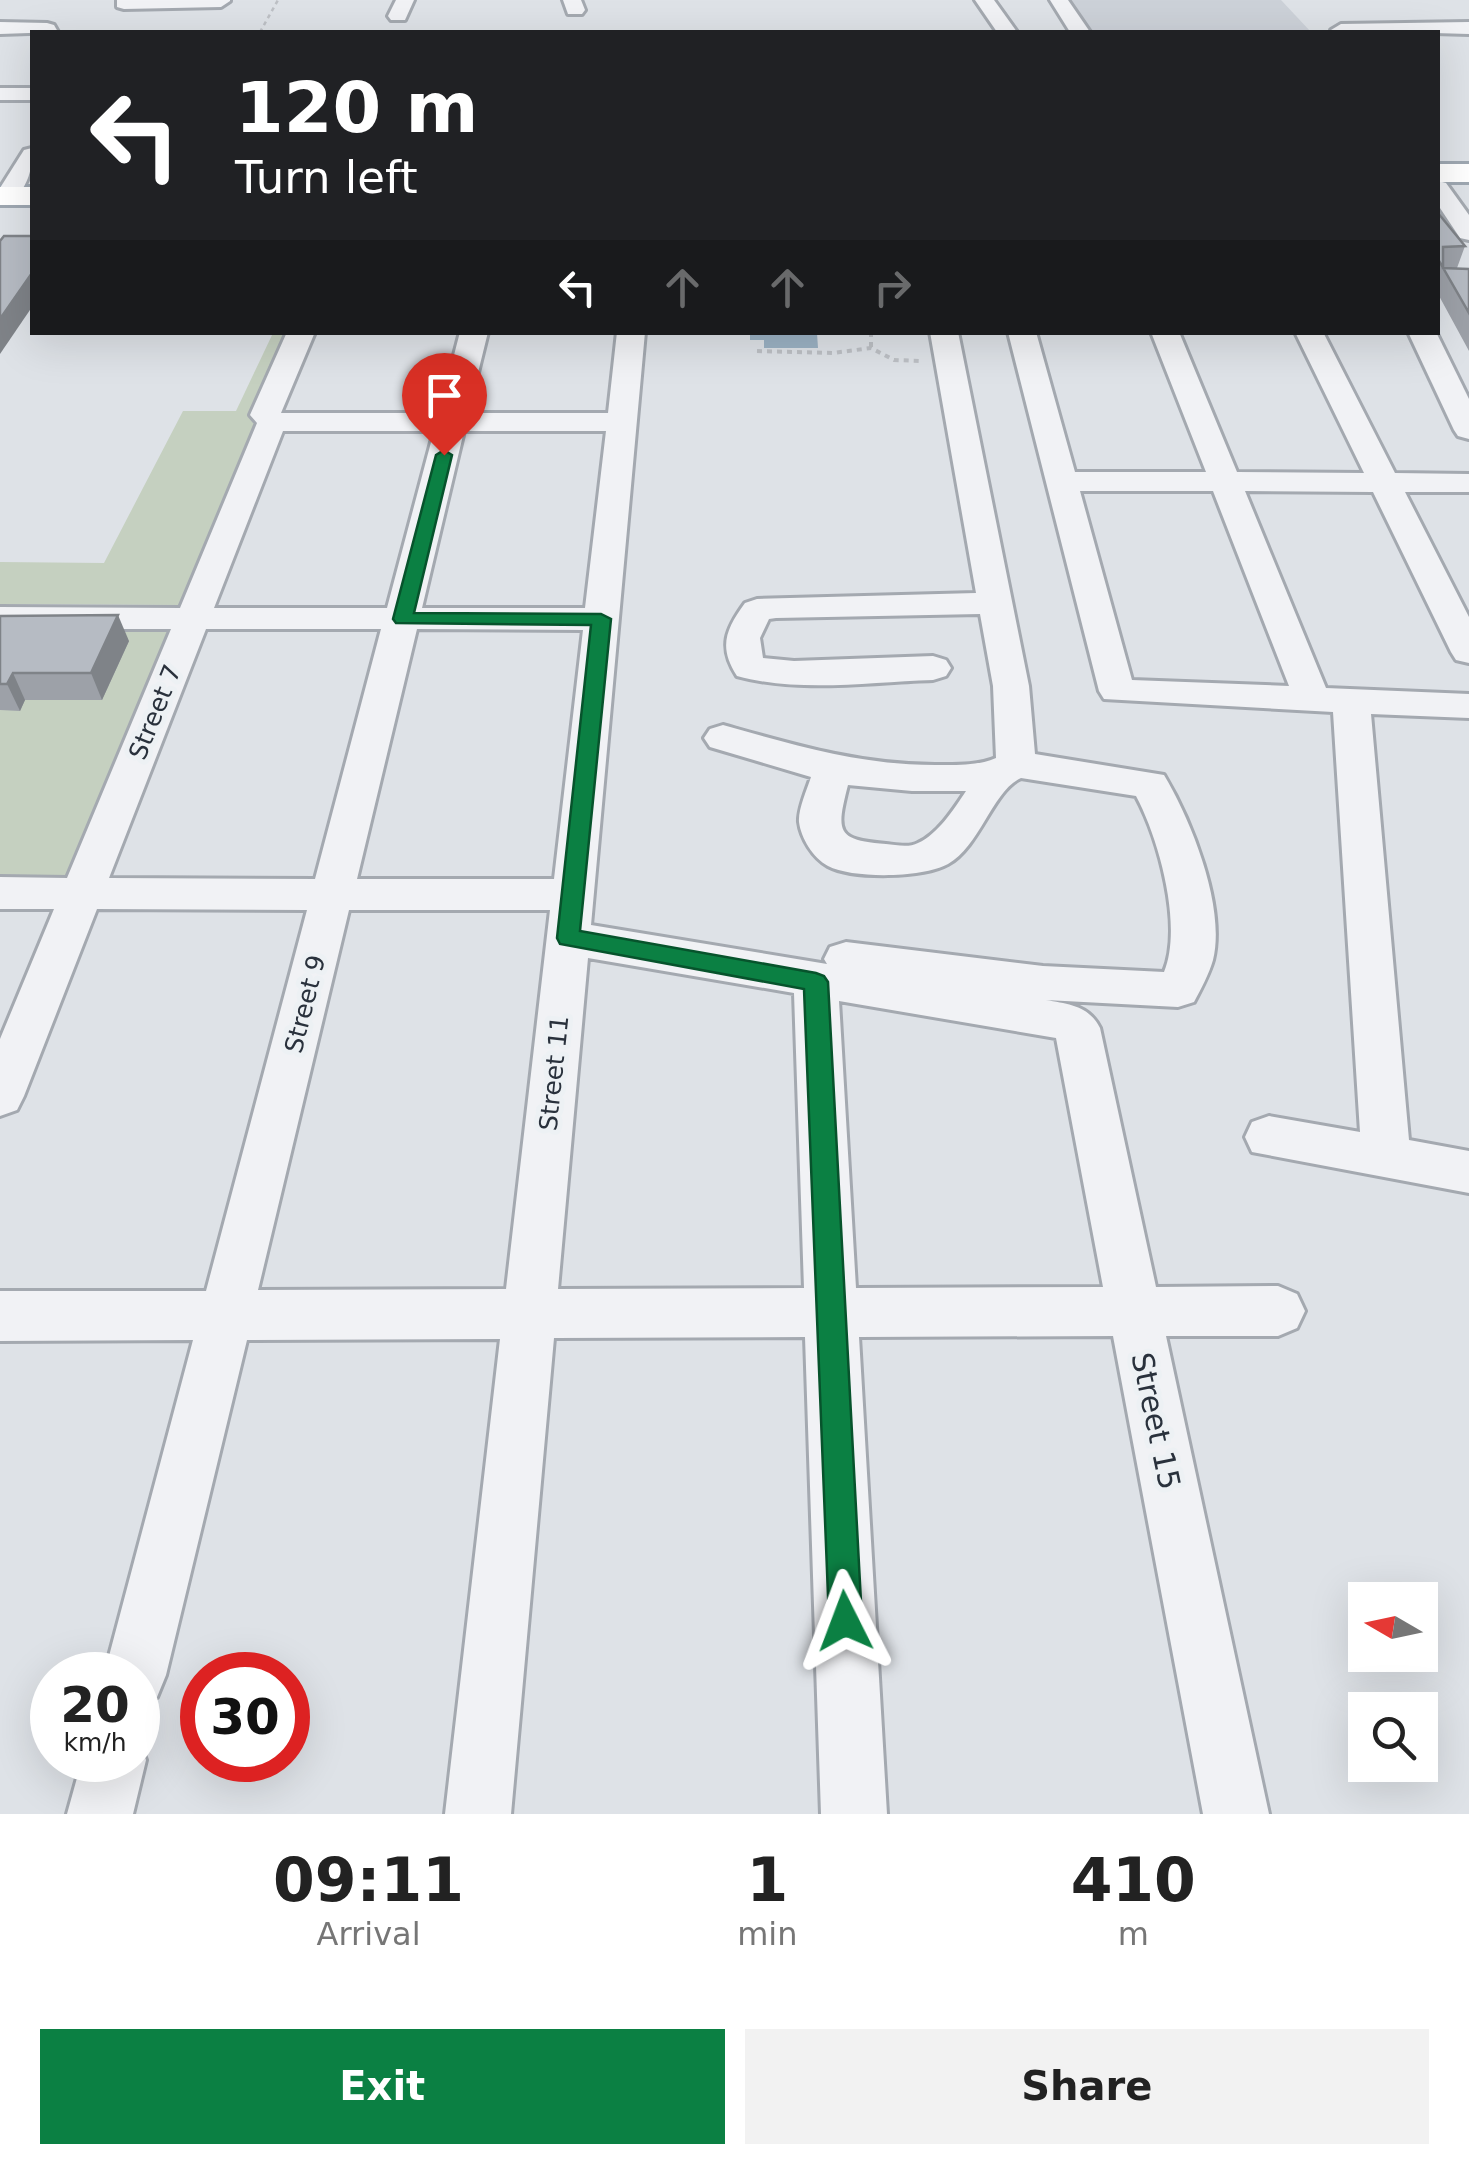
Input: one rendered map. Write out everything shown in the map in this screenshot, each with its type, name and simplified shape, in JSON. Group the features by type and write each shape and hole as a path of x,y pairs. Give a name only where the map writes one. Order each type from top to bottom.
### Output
{"main road":[{"path":"1440,160 1469,159"},
{"path":"1440,173 1469,173"}],"street":[{"path":"984,0 1006,30"},
{"path":"1060,0 1079,30"},
{"path":"122,7 221,1"},
{"path":"0,28 47,30"},
{"path":"0,94 30,94"},
{"path":"15,190 30,159"},
{"path":"1440,191 1469,234"},
{"name":"Street 7","path":"0,1096 272,422 265,416 300,335"},
{"name":"Street 9","path":"142,1652 473,335"},
{"name":"Street 11","path":"478,1814 530,1314 585,921 601,619 631,335"},
{"path":"1023,335 1117,690 1469,706"},
{"path":"1166,335 1225,482 1332,702 1386,1158"},
{"path":"1310,335 1469,652"},
{"path":"1423,335 1469,430"},
{"path":"832,772 819,820 826,841 842,855 913,862 935,853 964,825 1006,771 1011,686 946,347"},
{"path":"272,422 622,422"},
{"path":"1062,481 1469,483"},
{"path":"932,668 794,672 750,668 740,649 742,632 757,610 776,607 995,603"},
{"path":"0,618 601,619"},
{"path":"0,893 332,894 585,921 1043,982 1178,990 1192,955 1184,877 1160,801 1150,785 1006,771 898,779 832,772 722,738"},
{"path":"585,921 816,982 854,1814"},
{"name":"Street 15","path":"816,982 1067,1022 1077,1028 1236,1814"},
{"path":"1270,1137 1469,1172"},
{"path":"0,1316 1278,1310"},
{"path":"100,1814 108,1782"}],"path":[{"path":"261,30 278,0"},
{"path":"871,335 872,348"},
{"path":"757,350 832,354 872,348 894,360 946,347"}],"shaded area":[{"path":"1067,0 1281,0 1309,30 1085,30"}],"green space":[{"path":"272,335 300,335 181,605 0,604 0,562 104,563 183,411 236,411"},
{"path":"0,623 181,624 70,885 0,883"}],"water":[{"path":"750,335 817,335 818,348 764,348 764,340 750,340"}],"building":[{"path":"1440,215 1465,246 1443,247 1443,268"},
{"path":"4,236 30,236 30,276 0,319 0,241"},
{"path":"1443,268 1469,269 1469,313"},
{"path":"118,615 91,673 13,673 7,684 0,684 0,616"}],"route":[{"path":"444,455 403,619 601,619 568,938 816,982 845,1621"}]}
